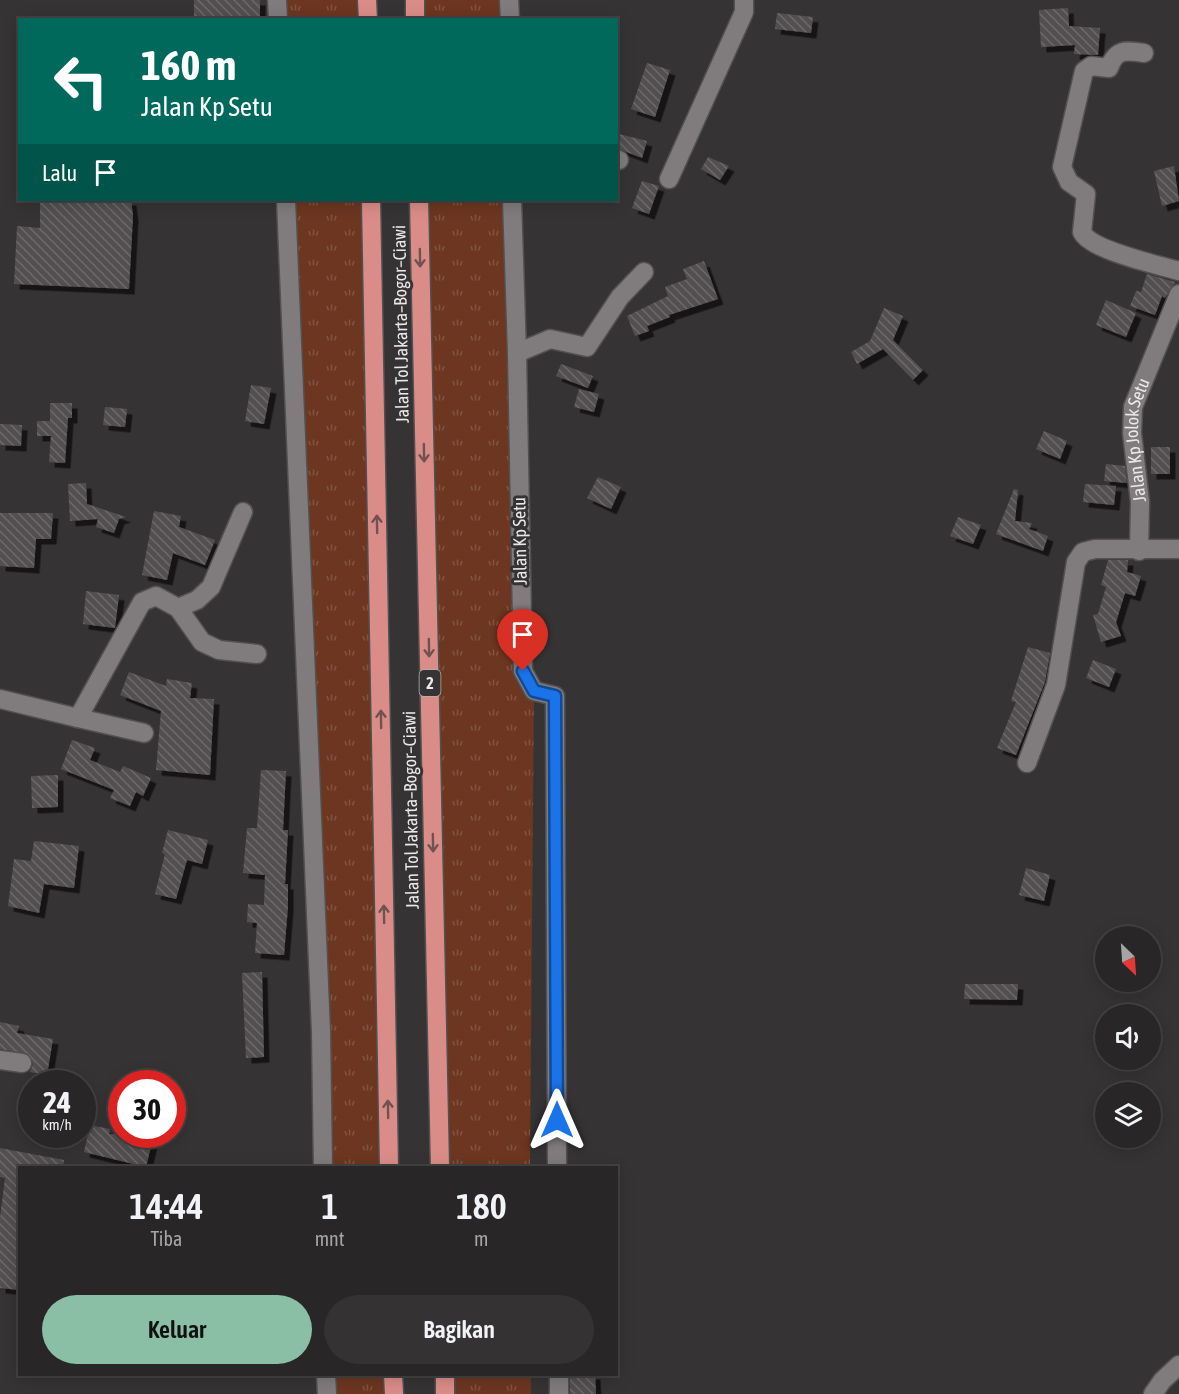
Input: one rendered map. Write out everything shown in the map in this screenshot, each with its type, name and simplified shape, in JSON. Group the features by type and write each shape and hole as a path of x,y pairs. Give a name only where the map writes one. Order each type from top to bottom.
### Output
{"highway":[{"path":"368,0 368,18"},
{"path":"415,0 415,18"},
{"name":"Jalan Tol Jakarta–Bogor–Ciawi","path":"371,201 389,1166"},
{"name":"Jalan Tol Jakarta–Bogor–Ciawi","path":"419,201 440,1166"},
{"path":"393,1376 394,1394"},
{"path":"445,1376 445,1394"}],"street":[{"path":"278,0 278,18"},
{"path":"509,0 510,18"},
{"path":"669,179 744,12 744,0"},
{"path":"1144,53 1118,53 1112,57 1109,68 1092,66 1084,71 1062,167 1065,178 1086,194 1082,232 1084,237 1104,248 1179,271"},
{"path":"286,201 321,1032 323,1166"},
{"path":"512,201 517,354 550,339 587,347 620,297 644,272"},
{"name":"Jalan Kp Jolok Setu","path":"1139,551 1140,502 1132,433 1133,407 1179,294"},
{"name":"Jalan Kp Setu","path":"517,354 523,671 534,691 555,696 557,1166"},
{"path":"178,608 197,600 212,587 243,512"},
{"path":"1027,763 1056,686 1076,562 1083,552 1095,549 1139,551 1179,549"},
{"path":"78,718 141,602 156,596 178,608 202,642 219,650 257,654"},
{"path":"0,699 144,733"},
{"path":"0,1060 22,1063"},
{"path":"1153,1394 1162,1381 1179,1365"},
{"path":"327,1376 327,1394"},
{"path":"559,1376 559,1394"}],"green space":[{"path":"277,0 367,0 368,18 278,18"},
{"path":"414,0 509,0 510,18 415,18"},
{"path":"286,201 371,201 389,1166 322,1166"},
{"path":"419,201 511,201 523,671 534,691 530,1166 440,1166"},
{"path":"326,1376 393,1376 393,1394 327,1394"},
{"path":"445,1376 531,1376 531,1394 445,1394"}],"building":[{"path":"194,0 260,0 260,18 194,18"},
{"path":"1068,8 1069,26 1100,28 1098,55 1074,54 1075,45 1041,47 1039,10"},
{"path":"777,13 813,17 811,33 775,29"},
{"path":"647,63 670,70 655,117 631,109"},
{"path":"619,134 647,141 642,158 618,149"},
{"path":"708,157 729,166 720,180 701,169"},
{"path":"1174,166 1179,201 1162,206 1154,171"},
{"path":"642,181 659,186 649,214 632,208"},
{"path":"40,201 131,201 133,216 129,289 14,284 17,226 40,228"},
{"path":"704,261 718,299 669,315 670,317 647,326 649,331 635,336 627,316 668,296 665,287 687,279 683,269"},
{"path":"1147,274 1175,282 1165,298 1162,296 1155,315 1130,306 1136,291 1141,292"},
{"path":"1106,300 1136,313 1126,337 1096,325"},
{"path":"884,308 903,316 893,340 923,370 913,380 883,349 857,364 851,352 870,341"},
{"path":"561,364 593,376 588,388 556,376"},
{"path":"251,385 271,388 264,424 245,421"},
{"path":"579,389 599,394 594,412 574,407"},
{"path":"50,403 72,403 72,418 68,418 65,463 49,462 51,436 37,436 37,421 50,421"},
{"path":"105,407 127,409 125,427 103,425"},
{"path":"0,424 22,425 21,446 0,445"},
{"path":"1044,431 1067,441 1060,459 1036,449"},
{"path":"1151,447 1170,447 1170,474 1151,474"},
{"path":"1106,464 1125,466 1127,483 1104,481"},
{"path":"598,477 621,487 611,509 587,498"},
{"path":"86,483 87,504 126,517 119,519 114,533 96,527 98,519 70,521 68,484"},
{"path":"1085,484 1116,486 1114,505 1083,502"},
{"path":"1014,489 1018,490 1015,521 1032,523 1029,529 1048,536 1043,551 996,534"},
{"path":"154,511 181,516 179,527 215,540 205,565 173,553 167,580 142,575"},
{"path":"0,513 53,513 51,539 36,539 34,568 0,566"},
{"path":"958,517 981,525 973,544 950,536"},
{"path":"1108,560 1128,560 1127,572 1141,576 1135,596 1125,593 1116,622 1121,636 1101,642 1093,615 1098,614 1106,587 1101,585"},
{"path":"86,591 119,595 115,628 83,624"},
{"path":"1028,647 1050,653 1045,682 1016,755 997,748 1016,702 1011,701"},
{"path":"1093,660 1116,669 1109,687 1086,678"},
{"path":"129,672 166,686 167,679 192,683 190,698 214,699 210,775 156,770 161,711 120,695"},
{"path":"72,740 95,748 90,760 120,772 123,766 151,778 143,796 136,792 130,806 110,798 114,790 61,769"},
{"path":"261,770 286,771 283,830 288,830 285,884 288,884 288,906 284,955 255,953 257,923 247,922 248,904 264,905 265,875 243,873 247,828 257,828"},
{"path":"58,775 58,807 32,808 31,776"},
{"path":"168,830 208,840 202,864 187,860 176,899 155,894 165,854 162,853"},
{"path":"34,841 79,846 74,888 44,884 39,913 8,906 14,859 31,861"},
{"path":"1026,868 1050,875 1044,901 1019,895"},
{"path":"262,972 264,1057 246,1058 242,973"},
{"path":"965,984 1018,984 1017,1000 964,999"},
{"path":"0,1022 19,1026 17,1033 53,1039 48,1070 31,1070 33,1064 28,1054 0,1049"},
{"path":"96,1126 108,1129 108,1148 151,1148 146,1166 84,1152 85,1148 96,1148"},
{"path":"0,1148 64,1160 63,1166 18,1166 18,1290 0,1288 0,1218 5,1178 0,1177"},
{"path":"570,1376 595,1376 596,1394 570,1394"}],"route":[{"path":"523,671 534,691 555,696 557,1120"}]}
